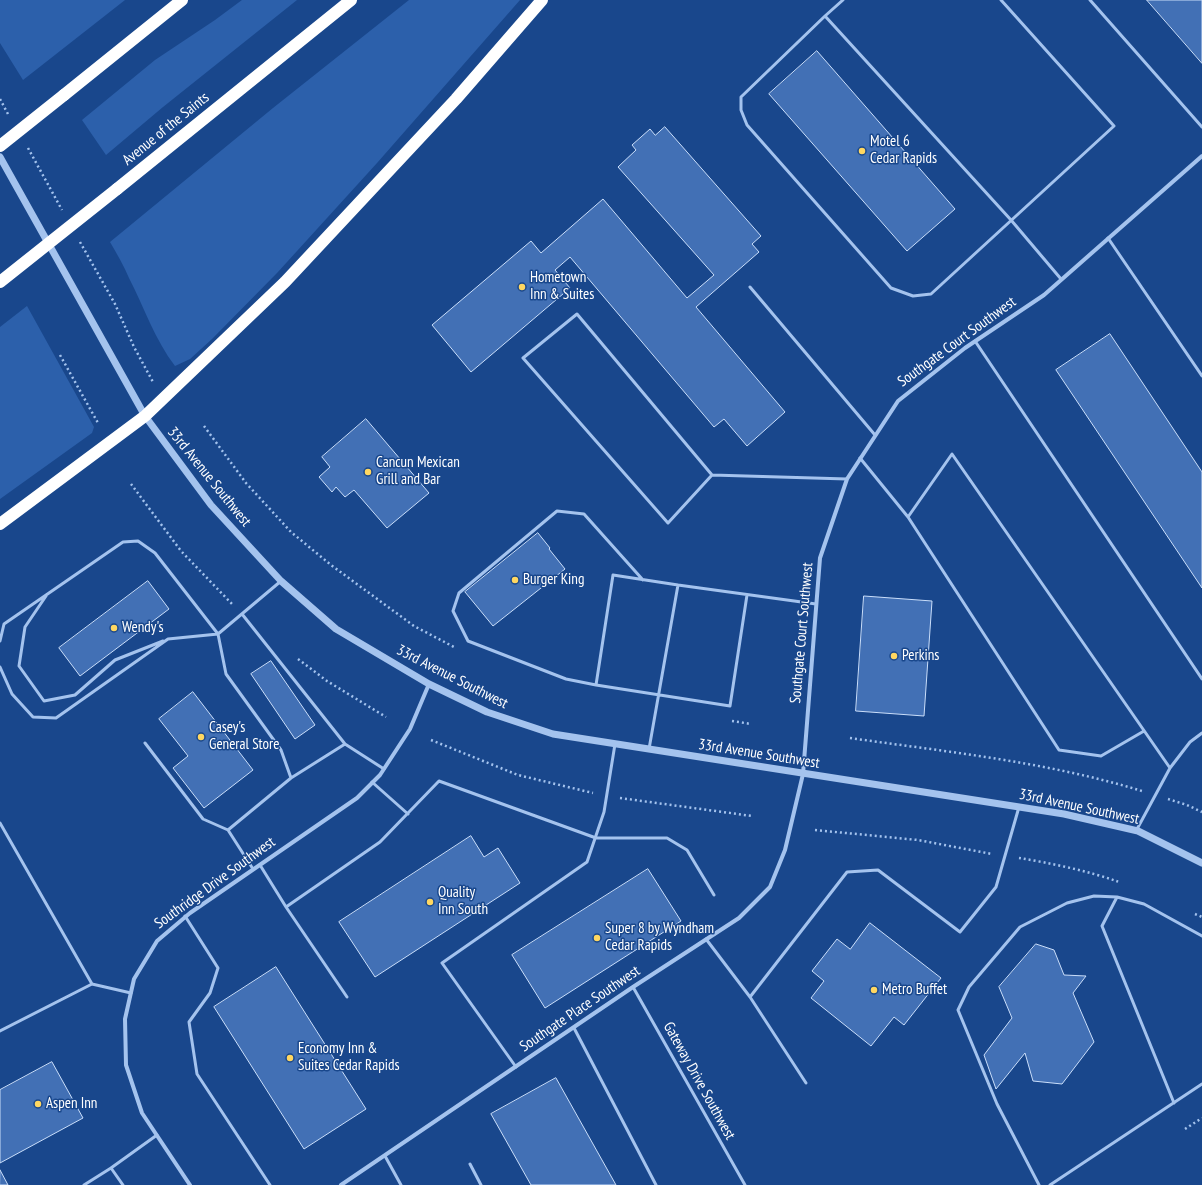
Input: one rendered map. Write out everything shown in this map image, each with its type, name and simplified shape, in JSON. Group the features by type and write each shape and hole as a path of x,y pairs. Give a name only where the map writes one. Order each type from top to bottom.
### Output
{"highway":[{"path":"0,146 182,0"},
{"name":"Avenue of the Saints","path":"0,282 351,0"},
{"path":"0,524 145,416 285,282 456,99 542,0"}],"street":[{"name":"33rd Avenue Southwest","path":"0,156 145,416 211,505 281,581 336,629 429,684 487,712 553,734 1064,814 1136,830 1202,863"},
{"name":"Southgate Court Southwest","path":"803,774 820,558 847,479 860,458 898,401 974,342 1044,295 1202,156"},
{"name":"Southridge Drive Southwest","path":"190,1185 142,1113 126,1065 124,1019 134,979 157,941 185,916 357,798 384,769 410,729 429,684"},
{"name":"Southgate Place Southwest","path":"341,1185 633,987 739,918 770,887 785,850 803,774"}],"lane":[{"path":"843,0 741,97 741,110 747,125 891,288 913,296 931,294 1114,126 1001,0"},
{"path":"1090,0 1202,127"},
{"path":"825,16 1011,220 1061,279"},
{"path":"1108,238 1202,376"},
{"path":"750,287 875,435"},
{"path":"712,475 668,523 523,358 577,314 712,475 847,479"},
{"path":"974,342 1202,679"},
{"path":"908,517 952,454 1170,768"},
{"path":"860,458 908,517 1059,750 1102,756 1144,731"},
{"path":"643,580 584,514 556,511 458,594 453,611 468,640 566,679 730,706 747,595"},
{"path":"0,641 4,624 123,542 138,541 155,553 218,634 226,674 281,750 291,778"},
{"path":"596,685 613,575 816,604"},
{"path":"47,594 25,627 19,666 44,701 75,695 115,660 168,639 218,634 281,581"},
{"path":"649,750 678,585"},
{"path":"242,614 345,744 384,769"},
{"path":"0,667 12,694 32,717 56,718 168,639"},
{"path":"1136,830 1170,768 1190,742 1202,733"},
{"path":"145,743 203,819 228,830 253,869"},
{"path":"228,830 291,778 345,744"},
{"path":"516,1067 442,963 587,862 604,812 615,744"},
{"path":"286,906 380,842 439,781 596,838 667,838 687,850 714,895"},
{"path":"372,782 408,814"},
{"path":"750,997 847,872 878,870 960,932 996,888 1019,807"},
{"path":"0,823 92,984"},
{"path":"260,865 347,997"},
{"path":"1039,1185 997,1104 958,1010 969,987 1020,927 1067,903 1094,896 1117,897 1144,904 1202,936"},
{"path":"1117,897 1102,926 1174,1103"},
{"path":"185,916 218,968 210,993 189,1022 197,1074 270,1185"},
{"path":"706,940 750,997 806,1083"},
{"path":"0,1031 92,984 131,993"},
{"name":"Gateway Drive Southwest","path":"633,987 745,1185"},
{"path":"574,1028 656,1185"},
{"path":"1050,1185 1202,1084"},
{"path":"84,1185 111,1168 157,1135"},
{"path":"385,1156 401,1185"},
{"path":"470,1164 481,1185"},
{"path":"111,1168 123,1185"}],"path":[{"path":"60,355 98,423"},
{"path":"850,738 999,759 1066,771 1129,787 1187,805 1202,812"},
{"path":"431,740 518,775 584,792 752,816"},
{"path":"1185,1129 1202,1118"}],"shaded area":[{"path":"0,0 125,0 23,80 0,43"},
{"path":"242,0 297,0 163,107 106,155 82,120 155,60"},
{"path":"409,0 520,0 377,163 277,273 212,339 190,359 175,366 161,345 125,269 110,242 273,108"},
{"path":"27,306 94,427 92,433 0,499 0,327"}],"building":[{"path":"1147,0 1202,0 1202,63"},
{"name":"Motel 6 Cedar Rapids","path":"817,51 955,209 907,251 769,94"},
{"name":"Hometown Inn & Suites","path":"665,127 761,236 752,244 759,252 696,307 785,412 747,446 724,419 714,427 570,257 555,270 570,288 471,372 432,325 531,241 541,253 603,199 687,298 714,275 618,167 636,150 632,145 650,129 655,135"},
{"path":"1110,334 1202,472 1202,588 1056,370"},
{"name":"Cancun Mexican Grill and Bar","path":"366,419 429,493 387,528 354,490 345,497 336,487 332,492 319,477 330,467 322,457"},
{"name":"Burger King","path":"538,533 565,569 493,626 465,592"},
{"name":"Wendy's","path":"148,581 169,609 80,676 59,648"},
{"name":"Perkins","path":"864,596 932,601 924,716 856,711"},
{"name":"Casey's General Store","path":"271,661 315,725 295,739 251,674"},
{"name":"Casey's General Store","path":"193,692 253,770 204,808 173,768 188,756 159,719"},
{"name":"Quality Inn South","path":"471,836 484,857 498,848 520,883 375,977 339,922"},
{"name":"Super 8 by Wyndham Cedar Rapids","path":"648,869 681,921 545,1008 512,955"},
{"name":"Metro Buffet","path":"870,923 941,978 904,1025 894,1017 871,1046 811,998 824,981 812,971 837,939 850,949"},
{"path":"1036,944 1054,950 1064,975 1086,976 1073,993 1094,1042 1062,1084 1033,1081 1025,1053 996,1089 984,1055 1012,1018 999,987"},
{"name":"Economy Inn & Suites Cedar Rapids","path":"276,967 366,1109 304,1149 214,1007"},
{"name":"Aspen Inn","path":"52,1062 83,1118 0,1163 0,1090"},
{"path":"556,1078 616,1185 531,1185 491,1114"},
{"path":"0,1170 8,1185 0,1185"}],"place":[{"name":"Motel 6 Cedar Rapids","path":"862,151"},
{"name":"Hometown Inn & Suites","path":"522,287"},
{"name":"Cancun Mexican Grill and Bar","path":"368,472"},
{"name":"Burger King","path":"515,580"},
{"name":"Wendy's","path":"114,628"},
{"name":"Perkins","path":"894,656"},
{"name":"Casey's General Store","path":"201,737"},
{"name":"Quality Inn South","path":"430,902"},
{"name":"Super 8 by Wyndham Cedar Rapids","path":"597,938"},
{"name":"Metro Buffet","path":"874,990"},
{"name":"Economy Inn & Suites Cedar Rapids","path":"290,1058"},
{"name":"Aspen Inn","path":"38,1104"}]}
